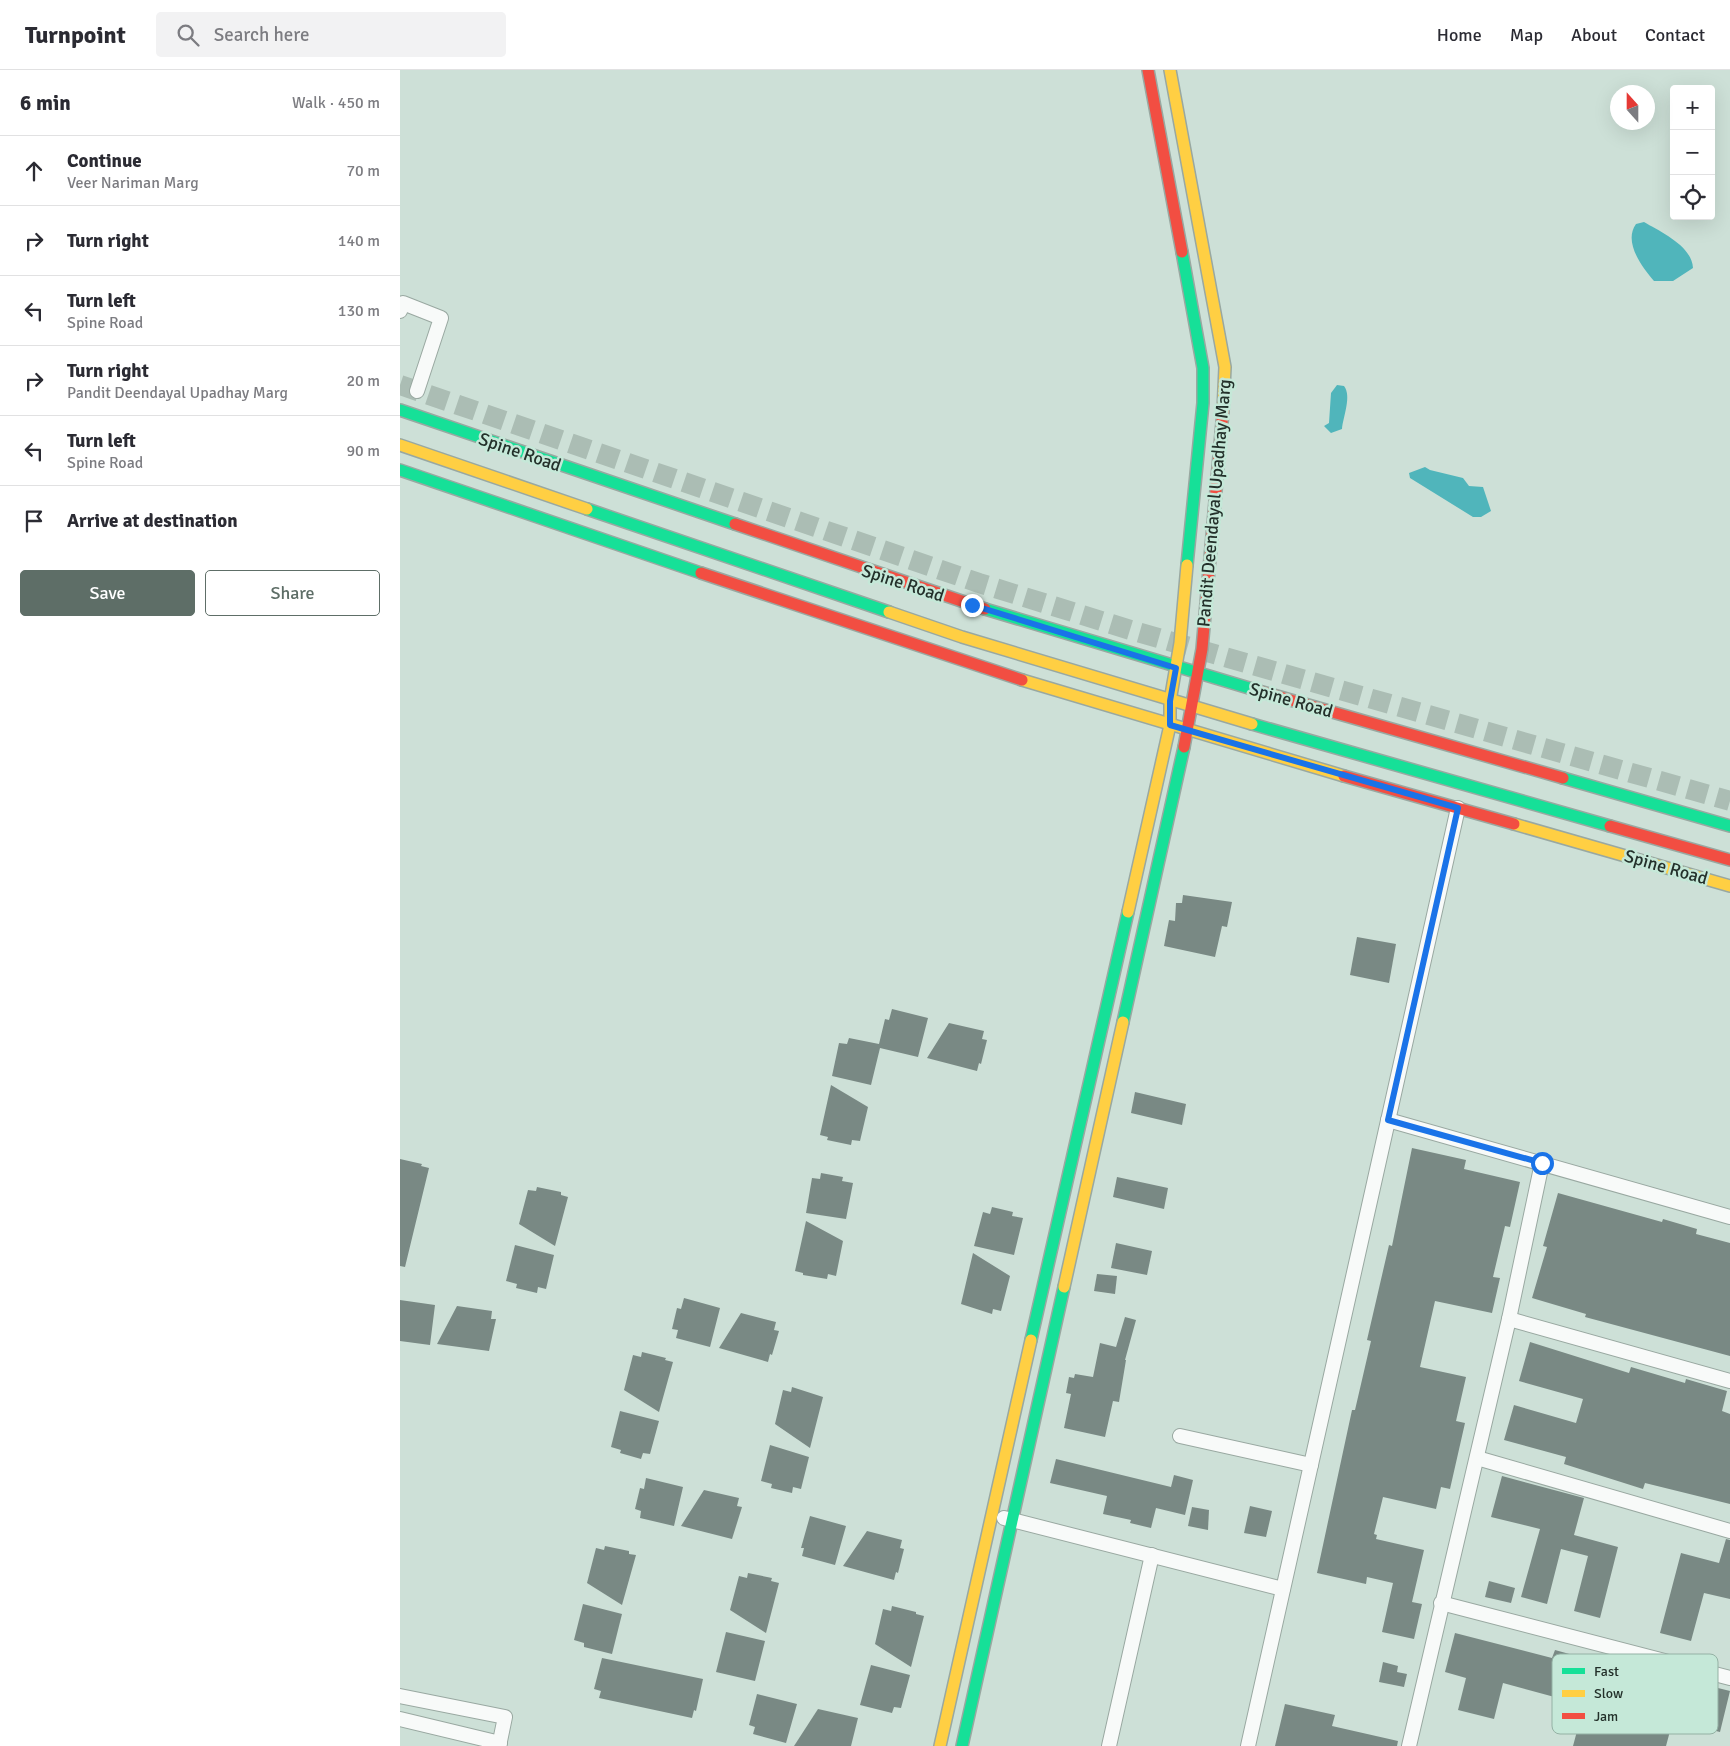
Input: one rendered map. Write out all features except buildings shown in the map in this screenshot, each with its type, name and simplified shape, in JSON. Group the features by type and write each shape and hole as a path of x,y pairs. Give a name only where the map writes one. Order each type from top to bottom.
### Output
{"main road":[{"name":"Pandit Deendayal Upadhay Marg","path":"940,1746 1170,725 1170,701 1176,668 1204,368 1148,70"},
{"name":"Pandit Deendayal Upadhay Marg","path":"962,1746 1188,731 1204,629 1224,404 1225,367 1218,319 1170,70"},
{"name":"Spine Road","path":"400,410 945,596 1176,668 1730,826"},
{"name":"Spine Road","path":"400,445 934,628 1170,701 1730,860"},
{"name":"Spine Road","path":"400,470 945,656 1188,731 1730,886"}],"street":[{"path":"400,311 403,303 441,318 417,391"},
{"path":"1248,1746 1458,808"},
{"path":"1388,1120 1730,1217"},
{"path":"1409,1746 1441,1603 1477,1458 1542,1163"},
{"path":"1508,1319 1730,1381"},
{"path":"1180,1436 1311,1465"},
{"path":"1477,1458 1730,1531"},
{"path":"991,1515 1283,1589"},
{"path":"1109,1746 1152,1555"},
{"path":"1441,1603 1638,1654"},
{"path":"400,1696 505,1717 500,1744 400,1719"}],"water":[{"path":"1644,222 1682,246 1691,260 1693,268 1673,281 1654,281 1644,269 1633,246 1633,231 1636,224"},
{"path":"1337,385 1344,386 1347,401 1342,429 1331,433 1324,426 1329,423 1331,393"},
{"path":"1425,467 1463,478 1469,486 1483,487 1491,511 1481,517 1473,517 1410,478 1409,473"}],"tunnel":[{"path":"400,385 979,583 1137,632 1730,801"}],"traffic: fast":[{"path":"1182,252 1203,368 1203,403 1187,565"},
{"path":"400,410 735,524"},
{"path":"400,470 701,573"},
{"path":"587,509 889,612"},
{"path":"985,609 1259,691"},
{"path":"1252,724 1610,826"},
{"path":"1123,1022 1184,747"},
{"path":"1563,778 1730,826"},
{"path":"1031,1340 1128,912"},
{"path":"962,1746 1064,1287"}],"traffic: slow":[{"path":"1170,70 1225,367 1223,411"},
{"path":"400,445 587,509"},
{"path":"1128,912 1170,725 1170,701 1180,643 1187,565"},
{"path":"889,612 962,637 1252,724"},
{"path":"1022,680 1344,776"},
{"path":"1514,824 1730,886"},
{"path":"1064,1287 1123,1022"},
{"path":"940,1746 1031,1340"}],"traffic: jam":[{"path":"1148,70 1182,252"},
{"path":"1184,747 1202,649 1223,411"},
{"path":"735,524 985,609"},
{"path":"701,573 1022,680"},
{"path":"1259,691 1563,778"},
{"path":"1344,776 1514,824"},
{"path":"1610,826 1730,860"}],"route":[{"path":"972,605 1176,668 1170,701 1170,725 1458,808 1388,1120 1542,1163"}]}
